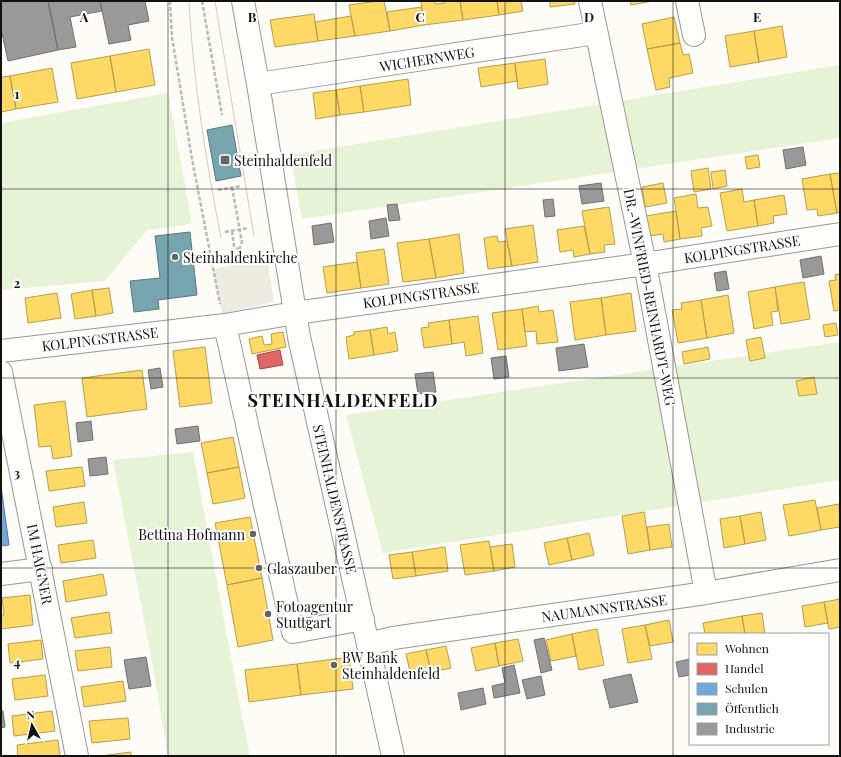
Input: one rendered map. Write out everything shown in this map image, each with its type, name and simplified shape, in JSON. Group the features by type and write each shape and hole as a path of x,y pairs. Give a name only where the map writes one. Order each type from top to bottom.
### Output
{"street":[{"name":"STEINHALDENSTRASSE","path":"243,1 295,313 322,443 393,756"},
{"name":"DR.-WINFRIED-REINHARDT-WEG","path":"590,1 645,264 706,593"},
{"path":"687,1 694,35"},
{"name":"WICHERNWEG","path":"258,84 596,33"},
{"name":"KOLPINGSTRASSE","path":"1,351 225,325 295,313 645,264 840,234"},
{"path":"225,325 293,632 363,619"},
{"name":"IM HAIGNER","path":"1,372 8,442 41,569 77,756"},
{"path":"1,574 41,569"},
{"name":"NAUMANNSTRASSE","path":"368,644 400,637 706,593 840,570"}],"path":[{"path":"170,1 173,44 192,159 225,325"},
{"path":"202,1 222,115"},
{"path":"218,190 241,186"},
{"path":"232,187 242,242 239,250 242,263"},
{"path":"225,232 248,228"},
{"path":"232,231 234,246 239,250"}],"green space":[{"path":"840,65 840,138 302,219 290,155"},
{"path":"168,93 192,224 147,230 105,281 1,290 1,123"},
{"path":"840,342 840,480 383,553 346,415"},
{"path":"193,452 250,756 168,756 150,651 113,460"}],"shaded area":[{"path":"267,258 274,302 222,314 213,269"}],"building: Wohnen":[{"path":"384,1 390,31 355,36 349,5"},
{"path":"421,1 434,1 435,4 445,3 444,1 460,1 463,20 424,25"},
{"path":"460,1 497,1 499,15 463,20"},
{"path":"497,1 521,1 523,11 499,15"},
{"path":"550,1 574,1 575,4 550,7"},
{"path":"630,1 653,1 631,5"},
{"path":"421,7 424,25 390,31 387,12"},
{"path":"314,14 318,41 275,47 270,20"},
{"path":"351,16 355,36 318,41 315,22"},
{"path":"674,17 680,43 647,49 642,24"},
{"path":"782,26 787,57 759,62 754,31"},
{"path":"754,31 759,62 730,67 725,36"},
{"path":"680,43 683,55 689,54 693,73 669,78 670,87 656,90 647,49"},
{"path":"149,49 155,85 116,92 110,56"},
{"path":"110,56 116,92 77,99 71,63"},
{"path":"545,59 548,84 518,89 515,63"},
{"path":"515,63 517,81 481,87 478,68"},
{"path":"52,68 58,102 16,109 10,76"},
{"path":"10,76 16,109 1,112 1,77"},
{"path":"408,79 411,105 364,112 360,86"},
{"path":"360,86 364,112 340,115 336,90"},
{"path":"336,90 340,115 316,119 313,93"},
{"path":"758,155 760,167 747,169 745,157"},
{"path":"708,168 711,189 694,192 691,171"},
{"path":"725,170 727,186 713,189 711,172"},
{"path":"840,173 840,212 837,213 830,174"},
{"path":"830,174 837,213 818,216 817,209 807,210 802,179"},
{"path":"663,183 667,203 645,207 642,187"},
{"path":"742,189 744,202 754,200 758,226 727,231 720,193"},
{"path":"696,194 698,208 708,207 712,226 701,228 702,236 680,239 674,198"},
{"path":"784,195 787,214 773,216 774,223 758,226 754,200"},
{"path":"609,207 615,244 604,245 605,252 590,254 582,211"},
{"path":"676,211 680,239 664,242 663,234 649,236 646,216"},
{"path":"533,225 538,262 512,266 505,229"},
{"path":"584,226 590,254 574,257 573,250 560,252 557,230"},
{"path":"459,234 464,273 436,278 429,239"},
{"path":"497,236 498,242 507,241 512,266 488,269 484,238"},
{"path":"429,239 436,278 403,282 397,243"},
{"path":"384,249 389,284 361,288 356,253"},
{"path":"357,262 361,288 327,293 323,267"},
{"path":"840,274 840,310 834,311 829,281 836,280 835,275"},
{"path":"804,282 810,319 781,324 775,287"},
{"path":"775,287 778,311 771,312 773,325 754,329 748,292"},
{"path":"109,288 113,313 96,316 92,290"},
{"path":"92,290 96,316 75,319 71,294"},
{"path":"57,293 61,318 28,323 25,298"},
{"path":"631,293 636,331 606,335 601,298"},
{"path":"728,295 734,333 707,338 701,300"},
{"path":"601,298 606,335 575,340 570,302"},
{"path":"701,300 707,338 678,343 672,310 682,309 681,303"},
{"path":"538,306 539,312 553,310 558,342 537,344 536,331 525,332 522,309"},
{"path":"522,309 527,346 498,350 492,313"},
{"path":"478,316 483,353 466,356 464,342 452,344 449,320"},
{"path":"449,320 452,344 424,348 421,328 429,327 428,323"},
{"path":"836,323 838,335 825,337 823,325"},
{"path":"387,327 388,334 395,332 398,351 374,355 370,330"},
{"path":"370,330 374,355 349,359 346,337 354,335 354,332"},
{"path":"283,332 286,347 252,354 249,339 262,336 264,345 272,344 271,334"},
{"path":"761,337 765,358 750,361 746,340"},
{"path":"205,347 212,403 180,407 173,351"},
{"path":"708,347 710,359 684,364 682,352"},
{"path":"142,370 147,409 87,417 82,378"},
{"path":"814,377 817,394 799,396 796,381"},
{"path":"65,401 72,456 53,459 51,446 39,447 34,405"},
{"path":"233,437 239,467 207,473 201,443"},
{"path":"82,467 85,486 49,491 46,471"},
{"path":"239,467 245,498 213,504 207,473"},
{"path":"815,500 821,530 789,536 783,505"},
{"path":"84,502 87,523 56,527 53,507"},
{"path":"839,504 840,527 821,530 817,508"},
{"path":"644,512 650,550 628,554 622,516"},
{"path":"761,512 766,540 745,544 740,516"},
{"path":"740,516 745,544 724,548 720,519"},
{"path":"250,517 262,578 227,585 215,523"},
{"path":"669,524 672,547 650,550 647,527"},
{"path":"589,533 594,555 572,560 567,538"},
{"path":"567,538 572,560 549,565 544,543"},
{"path":"93,540 96,558 61,563 58,545"},
{"path":"489,541 494,571 465,575 460,545"},
{"path":"512,544 515,567 494,571 490,547"},
{"path":"445,547 448,571 416,576 412,552"},
{"path":"412,552 416,576 393,579 389,555"},
{"path":"103,574 107,595 66,602 63,581"},
{"path":"262,578 273,640 238,647 227,585"},
{"path":"30,595 33,625 1,629 1,615 4,615 2,598"},
{"path":"840,599 840,627 829,629 824,602"},
{"path":"824,602 828,623 805,627 802,606"},
{"path":"109,612 112,633 75,638 71,618"},
{"path":"762,613 765,633 745,633 742,616"},
{"path":"742,616 745,633 705,633 703,623"},
{"path":"669,620 673,642 650,646 645,625"},
{"path":"645,625 652,659 628,663 622,629"},
{"path":"597,629 604,665 579,670 572,634"},
{"path":"572,634 576,656 551,661 546,640"},
{"path":"518,639 523,661 499,666 495,643"},
{"path":"41,640 43,659 10,663 8,644"},
{"path":"495,643 499,666 476,671 471,648"},
{"path":"446,646 451,668 431,672 426,650"},
{"path":"110,647 112,667 78,671 75,651"},
{"path":"426,650 431,672 411,676 406,654"},
{"path":"349,657 353,689 301,695 297,664"},
{"path":"297,664 301,695 249,702 245,670"},
{"path":"45,675 48,696 15,700 12,679"},
{"path":"123,681 126,701 84,707 81,687"},
{"path":"52,711 55,731 14,736 12,716"},
{"path":"128,718 130,739 92,743 89,721"},
{"path":"58,740 60,756 18,756 17,745"},
{"path":"131,752 131,756 100,756"}],"building: Handel":[{"path":"280,350 283,365 260,369 257,355"}],"building: Schulen":[{"path":"1,486 9,545 1,546"}],"building: Öffentlich":[{"path":"232,125 241,176 216,181 207,130"},
{"name":"Steinhaldenkirche","path":"190,232 197,295 158,300 159,309 134,312 130,281 160,278 155,236"}],"building: Industrie":[{"path":"1,1 48,1 58,50 8,61 1,29"},
{"path":"48,1 100,1 102,11 70,17 76,47 58,50"},
{"path":"100,1 145,1 149,21 128,25 131,40 109,44"},
{"path":"803,147 806,165 786,169 783,150"},
{"path":"601,183 604,201 582,204 579,186"},
{"path":"553,199 555,216 545,217 543,200"},
{"path":"397,204 400,220 389,221 387,205"},
{"path":"386,218 389,236 371,239 369,221"},
{"path":"331,223 334,242 314,245 312,226"},
{"path":"821,256 824,274 803,278 800,260"},
{"path":"726,271 729,289 717,291 714,273"},
{"path":"584,344 588,367 559,371 556,348"},
{"path":"506,356 509,377 494,379 491,358"},
{"path":"160,368 163,387 151,389 148,370"},
{"path":"433,372 436,392 418,394 415,374"},
{"path":"91,421 93,440 78,442 76,423"},
{"path":"198,426 200,441 177,444 175,429"},
{"path":"106,457 108,474 90,476 88,459"},
{"path":"544,638 552,670 541,673 534,640"},
{"path":"146,657 151,686 129,689 124,660"},
{"path":"689,659 689,675 679,677 676,662"},
{"path":"514,665 520,693 494,698 492,686 505,683 502,668"},
{"path":"631,674 638,702 610,708 603,680"},
{"path":"541,676 545,695 527,699 522,680"},
{"path":"483,688 486,704 461,710 458,693"},
{"path":"1,711 3,711 5,727 1,728"}],"tram line":[{"path":"189,1 197,91 210,179 221,238"},
{"path":"215,1 254,236"}],"place":[{"name":"Steinhaldenfeld","path":"225,160"},
{"name":"Steinhaldenkirche","path":"175,257"},
{"name":"Bettina Hofmann","path":"253,534"},
{"name":"Glaszauber","path":"259,568"},
{"name":"Fotoagentur Stuttgart","path":"268,614"},
{"name":"BW Bank Steinhaldenfeld","path":"334,665"}],"district":[{"name":"STEINHALDENFELD","path":"343,400"}]}
